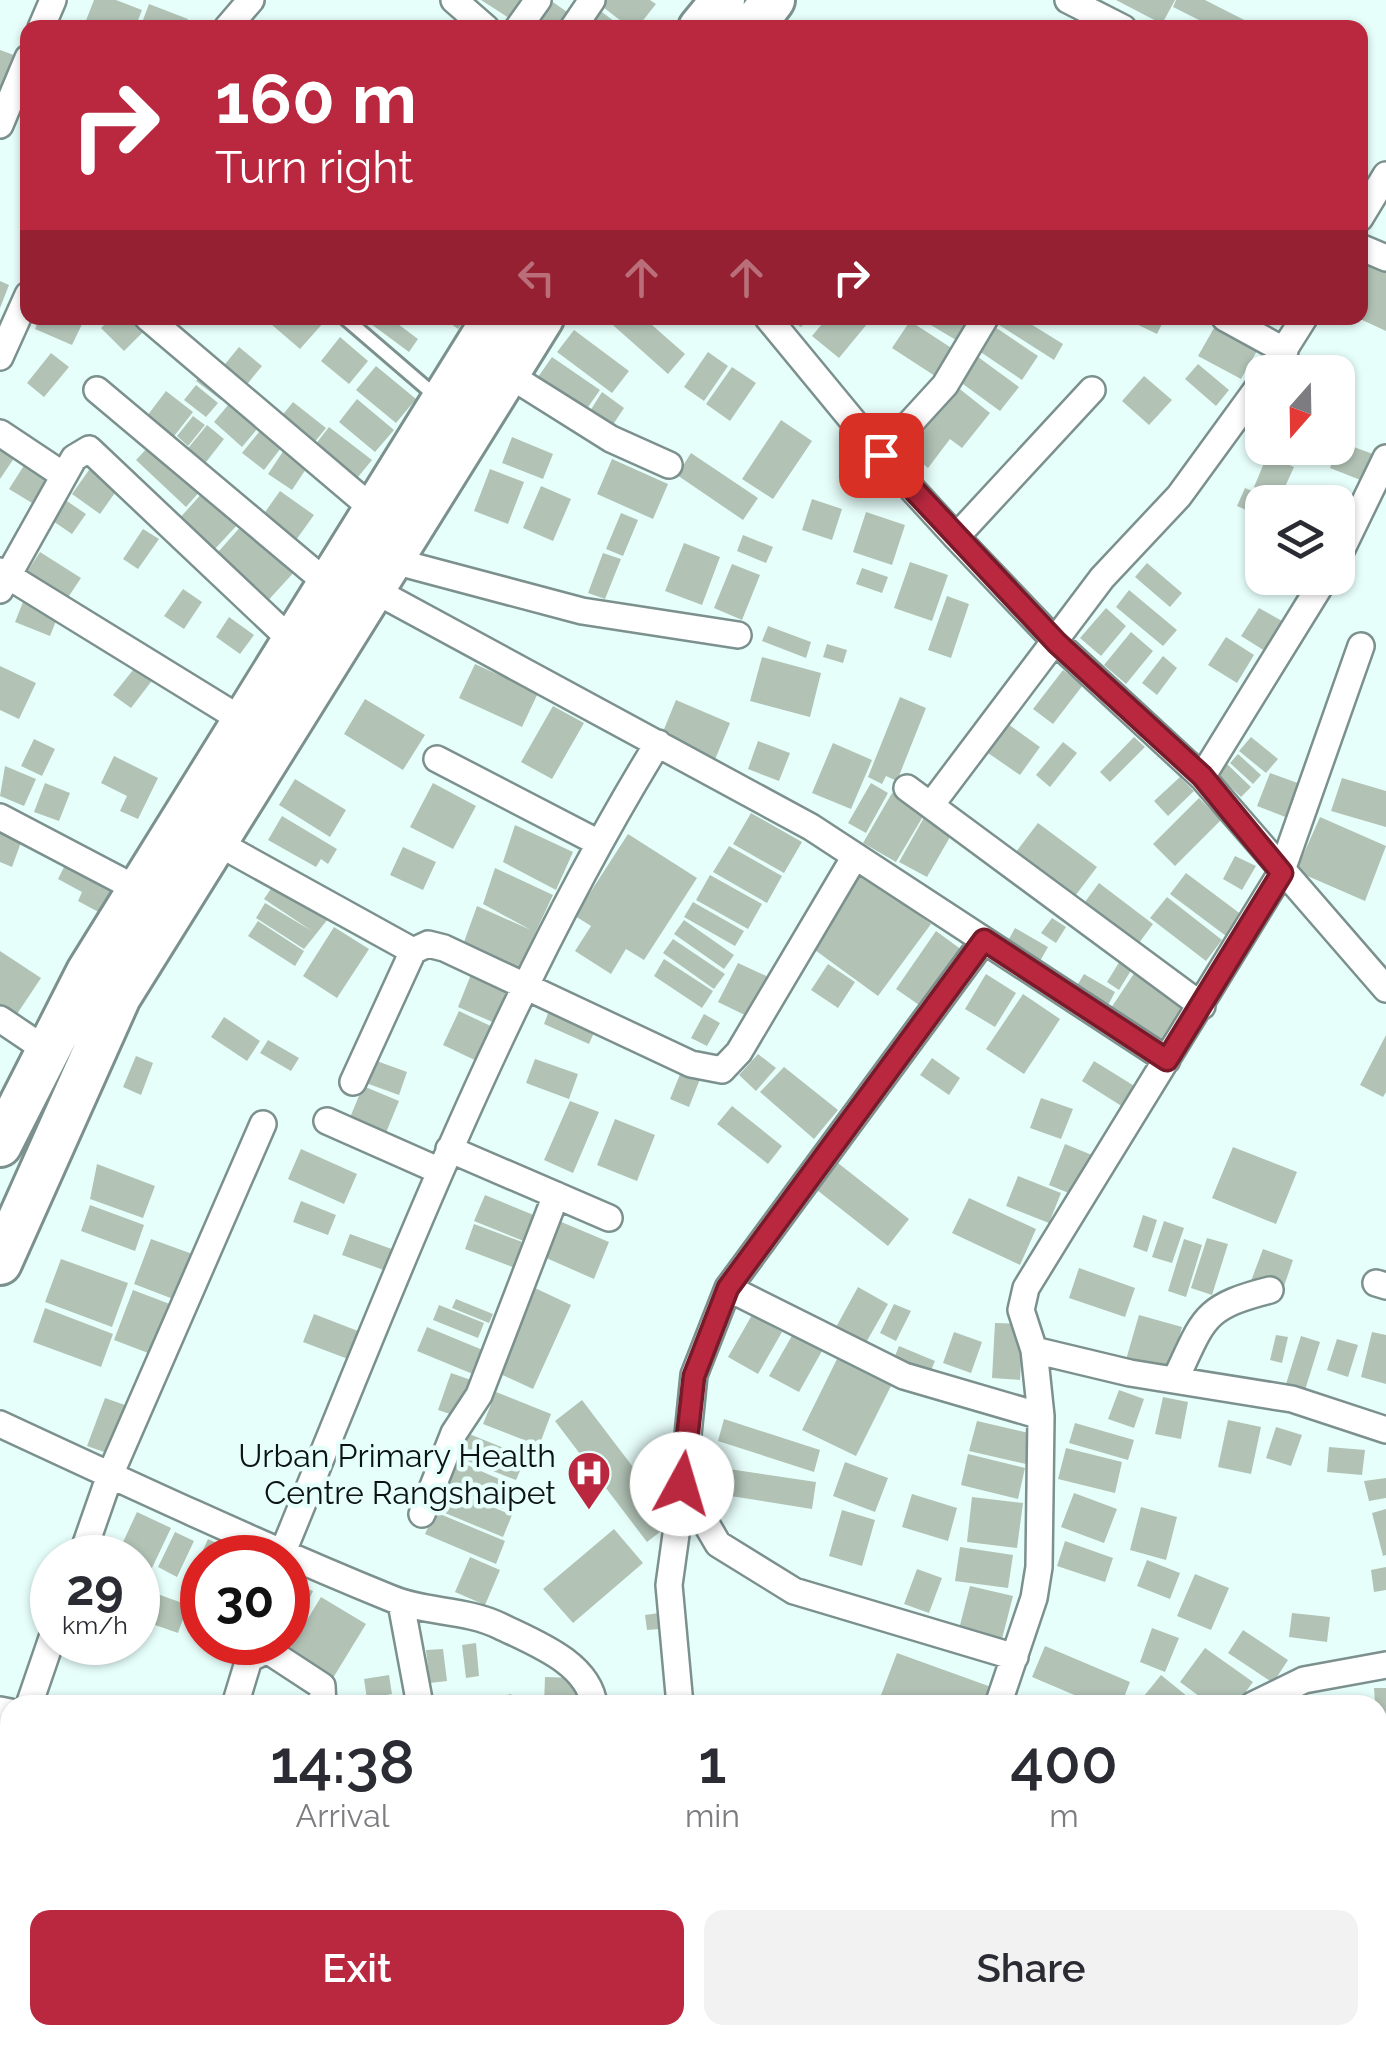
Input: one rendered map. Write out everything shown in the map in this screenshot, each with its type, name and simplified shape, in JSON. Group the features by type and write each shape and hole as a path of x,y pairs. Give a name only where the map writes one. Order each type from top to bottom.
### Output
{"highway":[{"path":"707,20 724,0"},
{"path":"0,1145 46,1050 139,890 490,325"},
{"path":"0,1263 119,997 537,325"}],"street":[{"path":"234,20 251,0"},
{"path":"454,0 477,20"},
{"path":"1068,0 1107,20"},
{"path":"9,110 20,80"},
{"path":"1368,205 1386,175"},
{"path":"0,357 20,313"},
{"path":"156,325 373,508"},
{"path":"774,325 881,455 956,537 1057,643 1202,776 1282,873 1383,977"},
{"path":"881,455 944,385 981,325"},
{"path":"1238,325 1285,351"},
{"path":"1282,355 1300,325"},
{"path":"506,372 611,440 669,465"},
{"path":"96,390 328,584"},
{"path":"956,537 1092,390"},
{"path":"931,805 1057,643 1102,578 1179,496 1245,405"},
{"path":"0,433 63,475"},
{"path":"242,720 2,579 81,451 89,448 97,453 292,641"},
{"path":"1355,535 1375,509 1386,458"},
{"path":"381,574 738,636"},
{"path":"381,574 658,744 811,827 1167,1060"},
{"path":"1202,776 1314,595"},
{"path":"1002,1695 1039,1567 1040,1416 1034,1350 1021,1310 1026,1288 1282,873 1361,646"},
{"path":"290,1535 444,1160 597,842 658,744"},
{"path":"437,759 597,842"},
{"path":"907,788 1202,1006"},
{"path":"0,816 139,890"},
{"path":"216,842 413,951"},
{"path":"353,1082 413,951 428,944 444,948 691,1064 722,1070 739,1052 854,858"},
{"path":"679,1695 668,1585 694,1376 728,1288 984,940"},
{"path":"0,1019 46,1050"},
{"path":"327,1120 556,1195 609,1218"},
{"path":"89,1535 110,1475 263,1124"},
{"path":"422,1514 454,1433 479,1395 556,1195"},
{"path":"728,1288 904,1376 1040,1416"},
{"path":"1175,1380 1213,1310 1226,1301 1270,1290"},
{"path":"1034,1350 1175,1380 1292,1399 1386,1430"},
{"path":"0,1424 241,1535"},
{"path":"682,1484 718,1544 794,1591 1015,1657"},
{"path":"310,1566 401,1603 478,1615 578,1670 592,1687 593,1695"},
{"path":"401,1603 418,1695"},
{"path":"238,1695 250,1659 267,1650 313,1676 322,1686 322,1695"},
{"path":"1278,1695 1304,1680 1386,1664"},
{"path":"32,1695 43,1665"}],"lane":[{"path":"353,325 442,400"}],"building":[{"path":"94,0 116,0 142,10 138,20 86,20"},
{"path":"481,0 520,0 509,18"},
{"path":"550,0 570,14 566,20 540,20 533,15"},
{"path":"594,0 650,0 656,4 643,20 620,20"},
{"path":"1116,0 1175,0 1164,20 1154,20"},
{"path":"1176,0 1205,0 1244,20 1199,20 1173,7"},
{"path":"149,4 188,19 188,20 143,20"},
{"path":"594,6 612,20 584,20"},
{"path":"0,50 20,57 20,63 9,92 0,88"},
{"path":"1368,263 1386,271 1386,331 1368,323"},
{"path":"0,281 9,285 0,308"},
{"path":"37,325 82,325 72,345 35,329"},
{"path":"140,325 145,330 124,351 101,328"},
{"path":"272,325 321,325 300,349"},
{"path":"372,325 399,325 418,339 409,352"},
{"path":"613,325 652,325 685,354 668,374"},
{"path":"821,325 866,325 839,358 812,336"},
{"path":"907,325 916,325 953,349 935,376 892,348"},
{"path":"931,325 966,325 956,340"},
{"path":"999,325 1032,325 1063,344 1054,360"},
{"path":"1138,325 1162,325 1157,334"},
{"path":"995,327 1038,356 1022,380 979,351"},
{"path":"1214,328 1257,351 1255,355 1245,355 1241,379 1198,356"},
{"path":"574,330 629,371 612,393 557,352"},
{"path":"340,337 368,361 349,384 321,361"},
{"path":"239,347 262,366 240,393 217,374"},
{"path":"708,352 728,366 704,401 684,387"},
{"path":"51,353 69,367 44,397 27,383"},
{"path":"974,354 1019,387 1000,411 956,379"},
{"path":"552,357 600,390 586,410 538,377"},
{"path":"1198,364 1229,390 1216,406 1185,379"},
{"path":"376,366 416,399 396,423 356,390"},
{"path":"732,367 756,383 730,421 706,404"},
{"path":"202,373 227,393 221,400 196,381"},
{"path":"1144,376 1172,400 1149,425 1122,401"},
{"path":"196,385 218,403 206,417 184,400"},
{"path":"956,386 990,413 962,448 950,439 928,468 905,449"},
{"path":"166,391 193,412 171,440 144,420"},
{"path":"602,392 624,408 612,426 590,411"},
{"path":"233,399 262,423 242,447 214,422"},
{"path":"357,399 394,430 375,452 339,422"},
{"path":"293,402 326,428 309,449 276,423"},
{"path":"193,416 205,425 188,446 177,436"},
{"path":"781,420 812,441 773,499 742,479"},
{"path":"207,425 224,439 203,466 185,452"},
{"path":"263,427 284,444 264,470 242,453"},
{"path":"329,427 372,460 353,483 311,450"},
{"path":"0,434 21,448 0,479"},
{"path":"512,437 553,454 543,479 502,463"},
{"path":"152,443 202,489 186,507 136,460"},
{"path":"286,447 310,463 292,490 268,474"},
{"path":"1355,447 1373,454 1363,481 1330,468 1355,465"},
{"path":"691,453 758,498 743,520 677,475"},
{"path":"30,456 53,471 32,503 9,489"},
{"path":"612,459 668,484 653,519 597,494"},
{"path":"96,460 124,480 100,514 72,494"},
{"path":"1263,465 1294,467 1286,485 1255,485"},
{"path":"490,469 524,482 508,524 474,511"},
{"path":"541,486 571,499 553,541 523,528"},
{"path":"1245,488 1245,510 1237,506"},
{"path":"204,491 239,523 213,551 178,520"},
{"path":"280,491 314,515 296,540 263,515"},
{"path":"58,495 86,514 72,534 44,515"},
{"path":"812,499 842,509 832,540 802,530"},
{"path":"866,512 905,525 892,565 853,552"},
{"path":"621,513 638,520 623,556 606,549"},
{"path":"243,524 296,570 263,606 211,560"},
{"path":"143,529 159,539 138,569 123,559"},
{"path":"743,535 773,547 766,563 737,551"},
{"path":"684,543 720,557 702,605 665,591"},
{"path":"40,552 81,578 63,605 23,578"},
{"path":"603,553 621,559 605,599 588,593"},
{"path":"910,562 948,575 932,621 894,608"},
{"path":"1147,563 1182,593 1170,607 1135,577"},
{"path":"732,564 760,575 742,620 714,608"},
{"path":"862,568 888,577 882,593 856,584"},
{"path":"183,589 202,602 184,629 164,616"},
{"path":"1129,590 1177,630 1163,646 1116,607"},
{"path":"947,596 969,604 951,658 928,650"},
{"path":"23,602 58,616 50,636 15,622"},
{"path":"1106,608 1126,626 1101,656 1080,638"},
{"path":"1259,608 1284,622 1265,651 1241,636"},
{"path":"229,617 254,635 240,654 216,637"},
{"path":"768,626 811,642 806,658 762,641"},
{"path":"1131,632 1153,651 1126,684 1104,665"},
{"path":"1226,637 1254,655 1237,683 1208,665"},
{"path":"827,644 847,650 843,663 823,657"},
{"path":"1163,656 1177,668 1157,695 1142,683"},
{"path":"762,657 821,673 810,717 750,701"},
{"path":"475,664 538,693 522,727 459,698"},
{"path":"137,665 154,678 131,708 113,695"},
{"path":"0,666 36,683 19,719 0,710"},
{"path":"1063,670 1083,685 1053,724 1033,709"},
{"path":"900,697 926,708 897,781 886,776 882,784 868,777"},
{"path":"365,699 425,735 403,770 344,734"},
{"path":"676,700 730,723 714,762 660,739"},
{"path":"553,706 584,723 552,779 521,762"},
{"path":"1008,724 1040,747 1020,775 988,753"},
{"path":"1134,737 1145,747 1110,782 1100,772"},
{"path":"1251,737 1278,759 1266,773 1239,751"},
{"path":"34,739 55,749 42,776 21,766"},
{"path":"758,741 790,753 779,781 748,769"},
{"path":"1063,742 1077,753 1050,787 1036,775"},
{"path":"833,743 872,760 851,809 812,793"},
{"path":"1238,754 1261,775 1253,784 1230,763"},
{"path":"114,756 158,778 138,819 120,811 127,796 101,783"},
{"path":"1227,764 1251,787 1241,797 1217,774"},
{"path":"5,766 36,779 24,806 0,796"},
{"path":"1270,773 1306,786 1293,820 1257,806"},
{"path":"1180,777 1194,791 1168,816 1154,801"},
{"path":"1342,778 1386,791 1386,827 1331,811"},
{"path":"295,779 346,810 330,837 279,805"},
{"path":"45,783 70,793 59,821 34,812"},
{"path":"433,783 476,806 453,849 410,827"},
{"path":"871,783 888,793 866,833 848,823"},
{"path":"892,793 925,813 896,862 863,843"},
{"path":"1199,798 1221,820 1175,866 1153,844"},
{"path":"751,813 802,842 784,873 733,844"},
{"path":"926,814 954,830 927,877 899,862"},
{"path":"282,816 337,849 328,864 321,859 316,867 268,840"},
{"path":"1320,817 1386,846 1365,901 1296,871"},
{"path":"1038,823 1097,867 1072,900 1013,856"},
{"path":"515,825 573,852 556,890 503,862"},
{"path":"0,828 23,837 12,867 0,862"},
{"path":"628,834 697,878 644,960 626,949 611,974 575,951 591,926 575,916"},
{"path":"729,846 782,876 767,903 713,872"},
{"path":"403,847 436,862 423,890 390,875"},
{"path":"1235,856 1256,866 1242,890 1223,879"},
{"path":"65,865 116,893 104,915 78,901 82,892 58,879"},
{"path":"495,868 553,895 518,970 464,942 477,906 531,930 483,904"},
{"path":"861,873 931,924 878,996 808,945"},
{"path":"1186,873 1242,915 1226,936 1170,894"},
{"path":"710,875 762,904 748,929 696,900"},
{"path":"275,883 328,919 304,949 256,918 265,903 312,931 264,899"},
{"path":"1099,883 1153,924 1136,947 1082,906"},
{"path":"1167,897 1222,940 1206,961 1150,918"},
{"path":"693,902 744,931 735,946 684,917"},
{"path":"1052,918 1066,927 1056,943 1041,933"},
{"path":"684,920 734,955 724,969 674,934"},
{"path":"258,921 304,951 295,966 248,936"},
{"path":"334,927 369,949 337,998 303,976"},
{"path":"1015,928 1048,947 1035,970 1002,952"},
{"path":"936,931 962,950 922,1007 896,989"},
{"path":"673,939 725,974 714,989 663,953"},
{"path":"0,951 41,978 15,1017 0,1007"},
{"path":"1123,956 1135,964 1119,990 1107,982"},
{"path":"664,959 713,991 702,1008 654,976"},
{"path":"738,963 773,979 753,1019 718,1002"},
{"path":"828,964 855,982 838,1008 811,990"},
{"path":"1137,969 1193,1005 1166,1047 1109,1011"},
{"path":"472,972 512,989 497,1024 458,1007"},
{"path":"986,974 1016,993 995,1027 965,1009"},
{"path":"1084,974 1115,992 1104,1013 1072,994"},
{"path":"1023,994 1060,1019 1024,1074 986,1049"},
{"path":"550,1008 596,1028 589,1044 544,1024"},
{"path":"459,1011 497,1029 481,1063 443,1045"},
{"path":"704,1014 720,1023 707,1046 691,1038"},
{"path":"224,1017 260,1041 247,1061 211,1037"},
{"path":"1386,1035 1386,1092 1383,1097 1360,1085"},
{"path":"268,1040 299,1058 291,1071 260,1053"},
{"path":"758,1054 776,1068 756,1091 739,1075"},
{"path":"136,1056 153,1063 141,1095 123,1087"},
{"path":"932,1058 960,1078 949,1095 920,1075"},
{"path":"535,1059 578,1074 569,1099 526,1083"},
{"path":"374,1060 407,1072 399,1095 366,1083"},
{"path":"1094,1061 1136,1087 1123,1107 1082,1081"},
{"path":"683,1067 702,1074 689,1107 670,1099"},
{"path":"784,1067 838,1110 814,1139 760,1092"},
{"path":"363,1086 399,1101 385,1135 349,1120"},
{"path":"1041,1098 1073,1109 1061,1139 1030,1128"},
{"path":"570,1101 599,1112 573,1173 544,1160"},
{"path":"732,1106 782,1146 768,1164 717,1124"},
{"path":"615,1119 655,1135 637,1181 597,1165"},
{"path":"1065,1144 1092,1155 1076,1196 1049,1185"},
{"path":"1233,1147 1297,1172 1276,1224 1212,1198"},
{"path":"301,1149 357,1174 344,1204 288,1179"},
{"path":"838,1163 909,1219 888,1246 817,1190"},
{"path":"97,1164 155,1186 143,1218 90,1199"},
{"path":"1018,1176 1061,1193 1049,1223 1006,1206"},
{"path":"485,1195 536,1216 526,1242 474,1221"},
{"path":"969,1198 1036,1229 1020,1265 952,1233"},
{"path":"301,1201 336,1215 328,1235 293,1222"},
{"path":"90,1205 144,1225 135,1251 81,1231"},
{"path":"1143,1215 1157,1220 1147,1252 1133,1247"},
{"path":"559,1221 609,1242 594,1279 544,1257"},
{"path":"1164,1221 1184,1228 1172,1263 1152,1257"},
{"path":"474,1224 525,1243 515,1268 465,1249"},
{"path":"350,1234 400,1252 392,1273 342,1255"},
{"path":"1207,1238 1228,1244 1212,1295 1191,1288"},
{"path":"151,1239 198,1256 181,1302 134,1284"},
{"path":"1184,1239 1202,1245 1186,1297 1168,1291"},
{"path":"1263,1249 1293,1260 1282,1292 1251,1281"},
{"path":"61,1259 128,1283 112,1327 45,1302"},
{"path":"1079,1268 1135,1288 1125,1317 1069,1298"},
{"path":"858,1287 888,1304 864,1346 835,1329"},
{"path":"535,1288 571,1305 533,1389 496,1372"},
{"path":"133,1290 175,1306 156,1356 114,1340"},
{"path":"456,1299 493,1314 489,1323 452,1308"},
{"path":"894,1304 911,1311 896,1341 880,1333"},
{"path":"439,1305 484,1323 478,1338 433,1320"},
{"path":"45,1308 113,1334 101,1367 33,1342"},
{"path":"314,1314 358,1331 348,1359 303,1342"},
{"path":"752,1315 782,1332 758,1374 728,1357"},
{"path":"1139,1315 1182,1327 1168,1375 1125,1363"},
{"path":"995,1323 1023,1324 1020,1380 992,1378"},
{"path":"427,1327 490,1353 480,1377 417,1351"},
{"path":"954,1332 982,1342 971,1373 943,1363"},
{"path":"1372,1332 1386,1335 1386,1384 1361,1377"},
{"path":"793,1334 822,1351 799,1392 769,1376"},
{"path":"1276,1335 1288,1337 1282,1363 1270,1360"},
{"path":"1301,1336 1320,1342 1305,1390 1286,1384"},
{"path":"1337,1339 1358,1345 1348,1377 1327,1370"},
{"path":"899,1346 935,1361 929,1375 893,1361"},
{"path":"837,1359 891,1386 856,1456 802,1430"},
{"path":"451,1373 474,1381 462,1418 438,1410"},
{"path":"1119,1390 1144,1399 1134,1428 1108,1419"},
{"path":"496,1392 551,1414 539,1446 483,1424"},
{"path":"1163,1397 1188,1402 1181,1439 1155,1434"},
{"path":"105,1398 125,1405 107,1453 87,1446"},
{"path":"582,1400 674,1521 647,1542 555,1421"},
{"path":"724,1419 820,1450 814,1472 718,1441"},
{"path":"1228,1420 1261,1427 1251,1474 1218,1467"},
{"path":"977,1421 1033,1434 1026,1464 969,1451"},
{"path":"1075,1423 1134,1440 1128,1460 1069,1443"},
{"path":"1276,1427 1302,1435 1291,1466 1266,1458"},
{"path":"462,1431 526,1457 516,1480 452,1455"},
{"path":"1329,1447 1365,1450 1362,1475 1327,1472"},
{"path":"1066,1448 1122,1462 1115,1493 1058,1479"},
{"path":"968,1454 1025,1468 1018,1499 961,1485"},
{"path":"451,1458 513,1485 503,1509 440,1483"},
{"path":"845,1462 888,1478 875,1512 833,1496"},
{"path":"722,1468 816,1482 812,1509 718,1494"},
{"path":"1386,1478 1386,1498 1369,1501 1364,1481"},
{"path":"437,1484 512,1515 503,1537 428,1506"},
{"path":"1074,1493 1117,1509 1104,1543 1061,1527"},
{"path":"912,1494 957,1508 948,1541 902,1527"},
{"path":"972,1497 1023,1503 1017,1548 967,1542"},
{"path":"1141,1507 1177,1517 1166,1560 1130,1550"},
{"path":"1386,1509 1386,1555 1383,1556 1372,1513"},
{"path":"842,1510 875,1520 862,1566 829,1556"},
{"path":"137,1512 171,1528 160,1551 160,1535 126,1535"},
{"path":"435,1512 505,1541 496,1564 425,1534"},
{"path":"614,1529 643,1563 573,1623 543,1589"},
{"path":"175,1532 181,1535 177,1577 160,1568"},
{"path":"1065,1541 1113,1558 1105,1582 1057,1566"},
{"path":"960,1547 1013,1555 1008,1588 955,1581"},
{"path":"470,1557 500,1570 485,1605 455,1592"},
{"path":"1147,1560 1180,1573 1170,1599 1137,1586"},
{"path":"1386,1567 1386,1590 1374,1592 1371,1570"},
{"path":"917,1569 942,1578 929,1613 904,1604"},
{"path":"1195,1574 1229,1588 1211,1630 1177,1616"},
{"path":"970,1586 1013,1596 1002,1639 959,1629"},
{"path":"160,1595 180,1602 178,1633 160,1627"},
{"path":"321,1597 366,1624 333,1678 310,1664 310,1615"},
{"path":"659,1613 660,1629 647,1630 645,1615"},
{"path":"1292,1613 1330,1617 1327,1642 1289,1637"},
{"path":"1152,1628 1179,1638 1165,1672 1140,1662"},
{"path":"1243,1630 1288,1660 1273,1683 1228,1653"},
{"path":"476,1643 479,1676 466,1678 462,1645"},
{"path":"1045,1646 1130,1682 1125,1695 1074,1695 1032,1677"},
{"path":"1205,1648 1253,1682 1243,1695 1198,1695 1180,1682"},
{"path":"443,1649 447,1681 430,1683 426,1650"},
{"path":"897,1653 994,1688 992,1695 881,1695"},
{"path":"389,1675 392,1694 366,1695 364,1679"},
{"path":"1161,1675 1186,1695 1145,1695"},
{"path":"545,1677 579,1678 579,1695 544,1695"},
{"path":"1374,1688 1386,1688 1386,1695 1374,1695"}],"place":[{"name":"Urban Primary Health Centre Rangshaipet","path":"589,1511"}],"route":[{"path":"682,1484 694,1376 728,1288 984,940 1167,1060 1282,873 1202,776 1057,643 881,455"}]}
